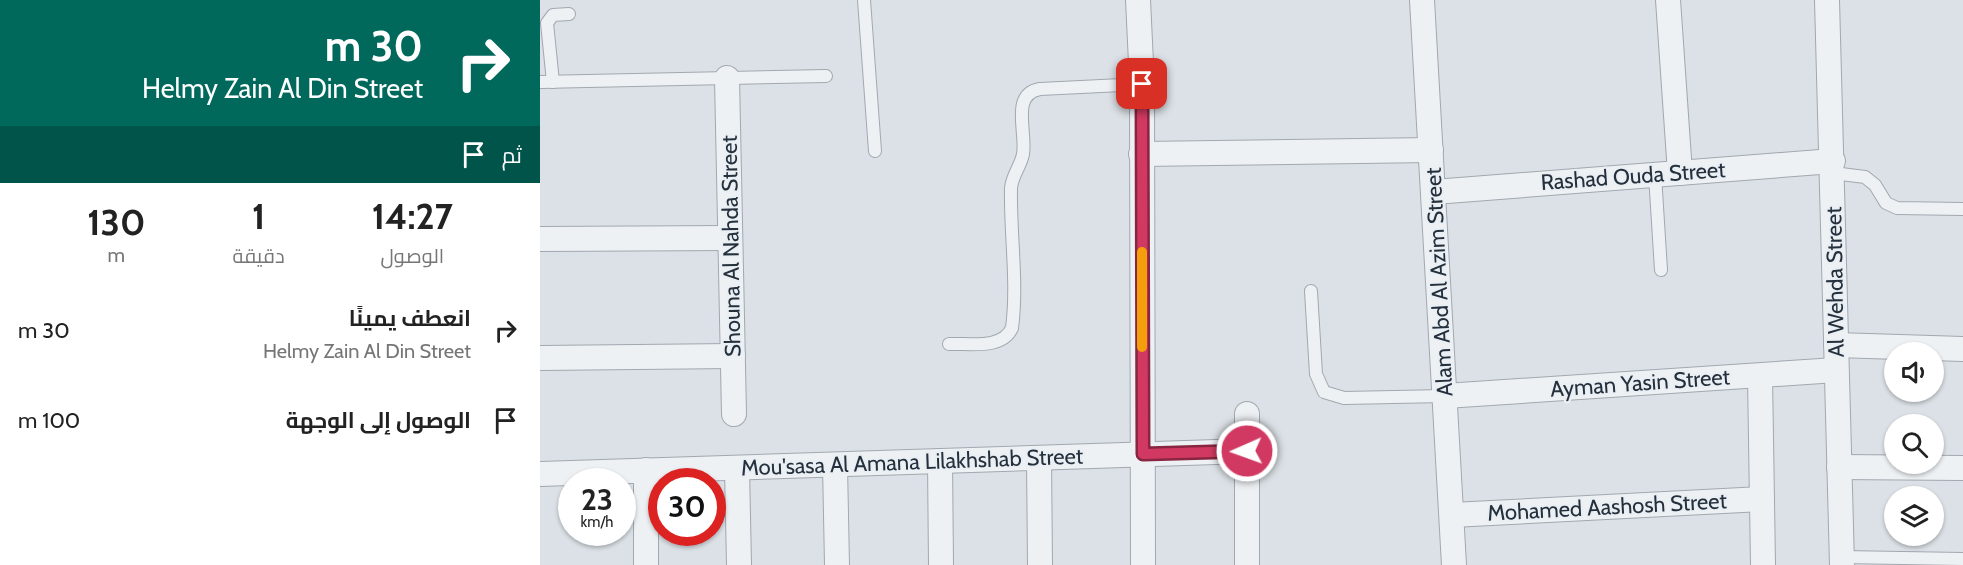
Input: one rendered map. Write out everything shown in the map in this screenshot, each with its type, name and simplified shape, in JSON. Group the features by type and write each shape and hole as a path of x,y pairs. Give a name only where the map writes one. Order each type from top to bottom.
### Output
{"street":[{"path":"1138,0 1142,84 1143,565"},
{"name":"Alam Abd Al Azim Street","path":"1422,0 1454,565"},
{"path":"1668,0 1680,173"},
{"name":"Al Wehda Street","path":"1827,0 1842,561"},
{"name":"Shouna Al Nahda Street","path":"727,78 734,414"},
{"path":"1142,154 1431,150"},
{"name":"Rashad Ouda Street","path":"1434,192 1680,173 1833,167"},
{"path":"540,240 730,238"},
{"path":"1836,345 1963,349"},
{"path":"540,358 733,356"},
{"name":"Ayman Yasin Street","path":"1445,396 1836,370"},
{"path":"1760,376 1763,565"},
{"path":"1247,414 1247,565"},
{"name":"Mou'sasa Al Amana Lilakhshab Street","path":"540,474 1247,451"},
{"path":"1040,458 1040,565"},
{"path":"940,461 941,565"},
{"path":"835,465 837,565"},
{"path":"1839,467 1963,468"},
{"path":"737,468 740,565"},
{"path":"646,470 646,565"},
{"name":"Mohamed Aashosh Street","path":"1452,515 1762,499"}],"lane":[{"path":"864,0 875,151"},
{"path":"569,14 553,15 547,23 546,82 826,76"},
{"path":"949,344 999,342 1010,334 1012,328 1011,188 1023,155 1024,98 1034,90 1040,89 1142,84"},
{"path":"1833,167 1865,177 1875,185 1886,203 1897,208 1963,209"},
{"path":"1655,175 1661,270"},
{"path":"1311,291 1316,374 1324,392 1344,398 1445,396"},
{"path":"1842,561 1963,559"}],"slow traffic":[{"path":"1142,252 1142,347"}],"route":[{"path":"1142,84 1143,454 1247,451"}]}
